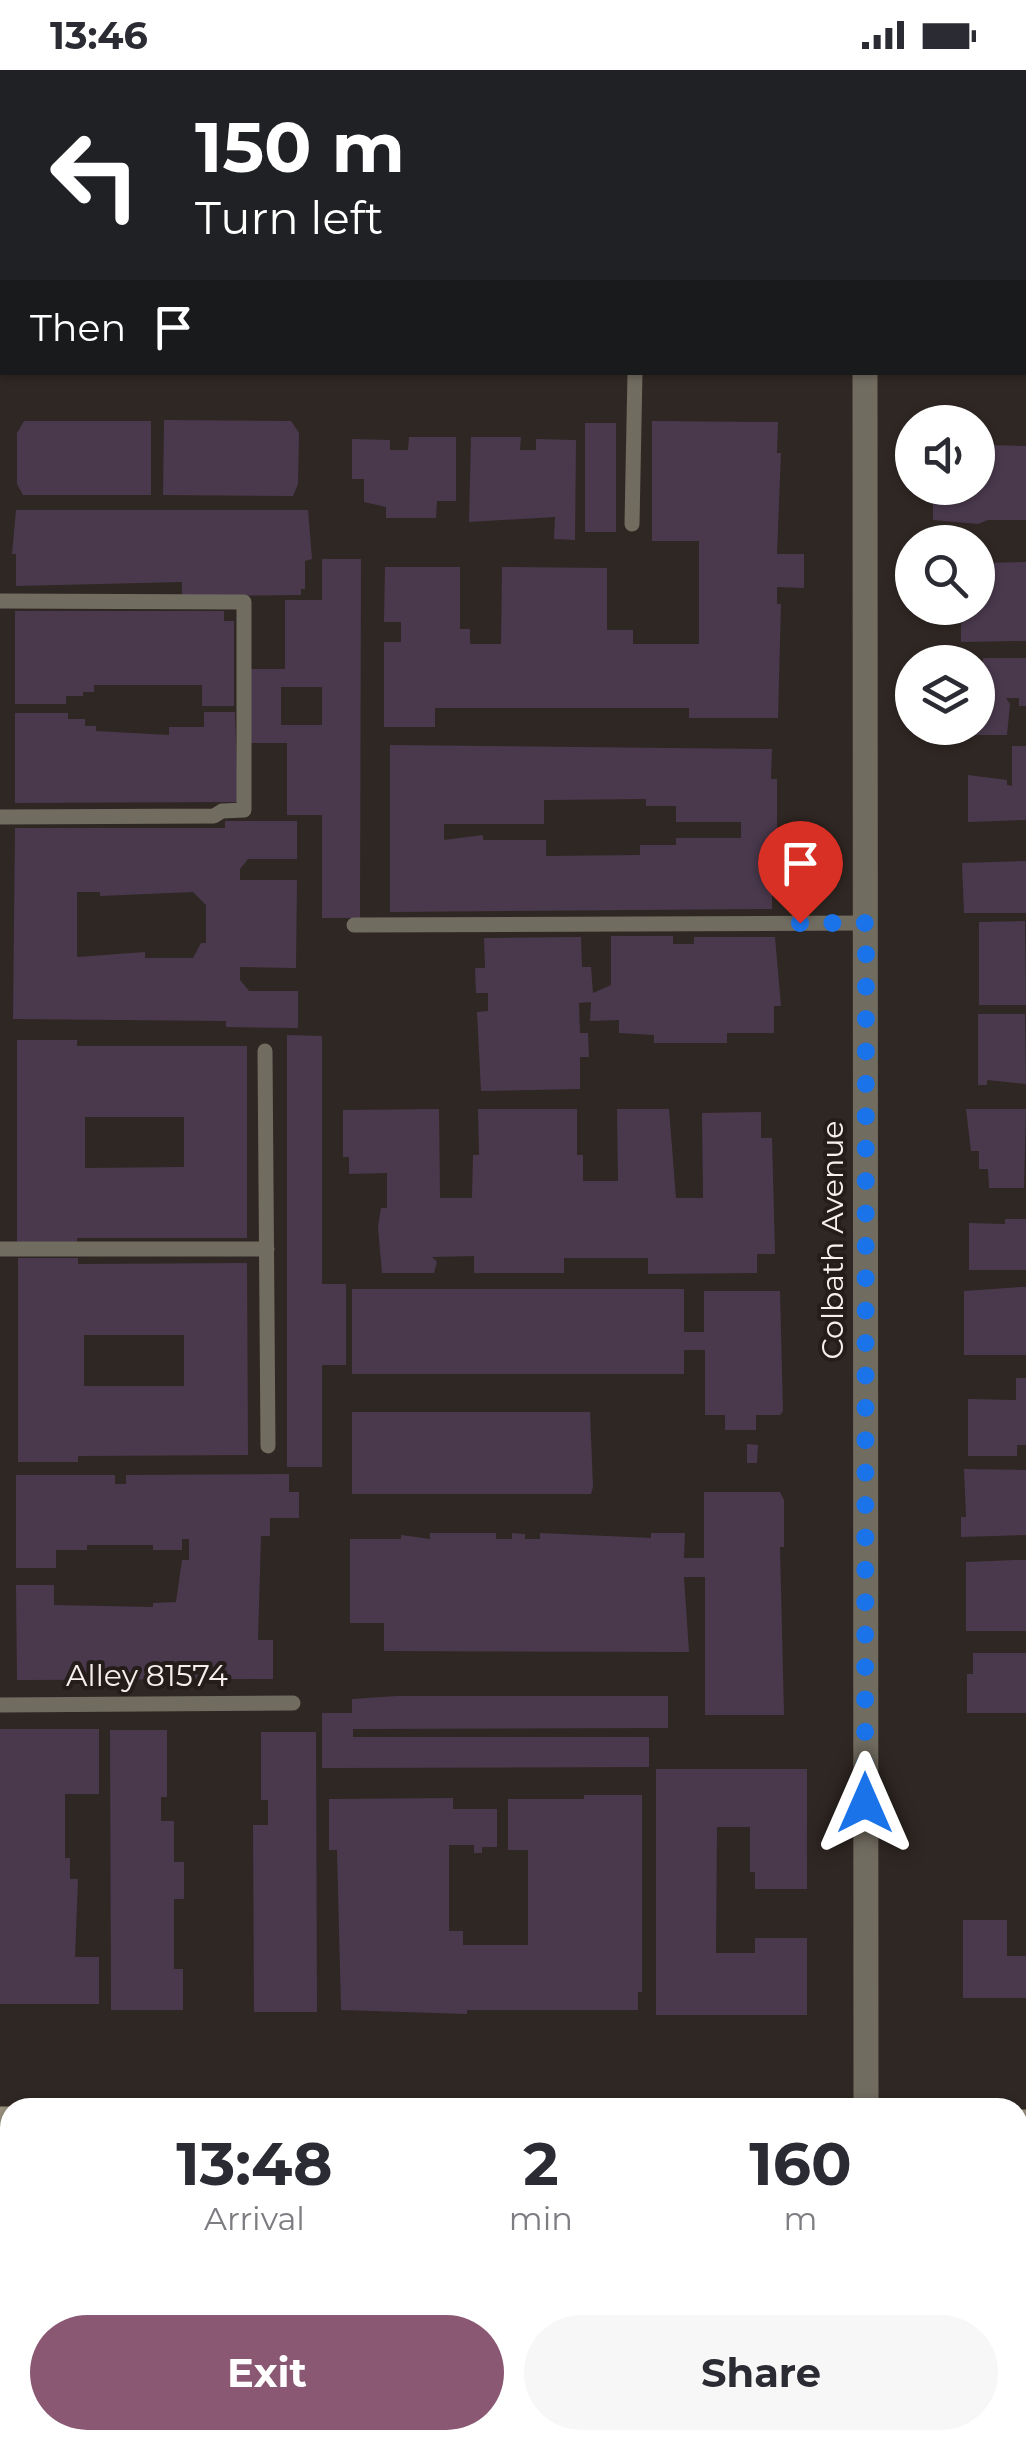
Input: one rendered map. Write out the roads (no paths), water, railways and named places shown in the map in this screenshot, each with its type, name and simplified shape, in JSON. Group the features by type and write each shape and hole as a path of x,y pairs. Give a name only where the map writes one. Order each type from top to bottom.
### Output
{"street":[{"name":"Colbath Avenue","path":"865,375 866,2098"}],"lane":[{"path":"632,524 635,375"},
{"path":"0,600 244,602 244,810 222,810 214,816 0,817"},
{"path":"354,924 866,923"},
{"path":"265,1051 268,1446"},
{"path":"0,1249 266,1249"},
{"name":"Alley 81574","path":"0,1705 294,1703"}]}
